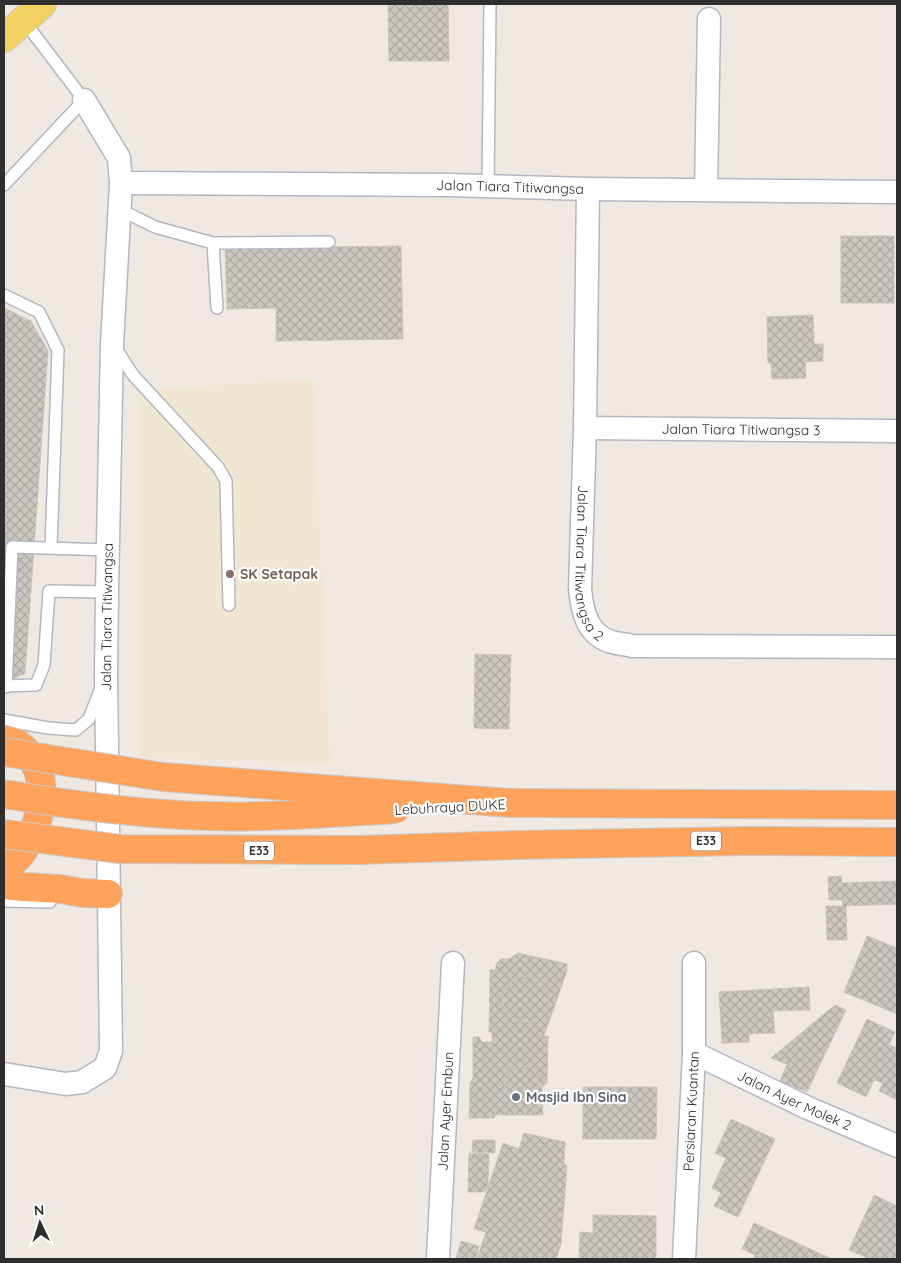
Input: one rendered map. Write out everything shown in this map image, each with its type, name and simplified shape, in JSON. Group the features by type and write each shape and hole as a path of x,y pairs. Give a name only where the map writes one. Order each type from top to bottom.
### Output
{"highway":[{"path":"4,738 18,744 32,759 39,774 42,788 41,804 33,832 22,853 4,870"},
{"path":"4,752 163,777 511,803"},
{"name":"Lebuhraya DUKE","path":"4,794 98,808 205,816 293,815 511,803 897,805"},
{"name":"E33","path":"4,834 21,838 120,849 357,850 747,841 897,842"},
{"path":"4,884 95,894"}],"street":[{"path":"706,190 709,19"},
{"name":"Jalan Tiara Titiwangsa","path":"4,1074 66,1084 82,1082 105,1068 111,1052 95,894 106,674 112,344 121,183 119,158 84,100"},
{"name":"Jalan Tiara Titiwangsa","path":"121,183 449,186 588,190 897,192"},
{"name":"Jalan Tiara Titiwangsa 2","path":"588,190 585,428 580,589 582,610 591,629 608,641 632,646 897,648"},
{"name":"Jalan Tiara Titiwangsa 3","path":"585,428 897,431"},
{"name":"Jalan Ayer Embun","path":"438,1259 453,963"},
{"name":"Persiaran Kuantan","path":"684,1259 694,1053 694,963"},
{"name":"Jalan Ayer Molek 2","path":"694,1053 808,1108 897,1146"}],"lane":[{"path":"488,187 490,4"},
{"name":"Jalan Tiara Titiwangsa","path":"23,21 84,100"},
{"path":"4,185 84,100"},
{"path":"120,210 155,227 214,243 329,242"},
{"path":"214,243 217,308"},
{"path":"4,295 39,312 58,350 51,548"},
{"path":"112,344 133,375 218,467 226,481 229,605"},
{"path":"107,592 49,592 44,666 36,685 5,686 12,547 108,550"},
{"path":"4,720 48,728 76,730 89,719 106,674"},
{"path":"4,901 56,902 95,894"}],"shaded area":[{"name":"SK Setapak","path":"313,379 330,763 138,758 138,390"}],"building":[{"path":"388,4 448,4 449,61 389,61"},
{"path":"841,236 894,236 894,303 841,303"},
{"path":"401,246 403,339 276,341 276,308 227,309 225,248"},
{"path":"4,308 31,321 48,351 25,674 8,680 4,678"},
{"path":"813,315 814,344 823,344 823,361 805,362 806,378 772,379 771,363 768,363 767,317"},
{"path":"475,654 511,655 509,729 474,728"},
{"path":"841,876 842,883 897,881 897,904 846,906 847,940 827,940 826,906 843,906 842,900 829,900 828,877"},
{"path":"867,936 897,948 897,1014 844,992"},
{"path":"518,953 567,964 567,971 544,1036 548,1036 547,1083 542,1087 543,1115 495,1115 494,1118 469,1118 470,1083 473,1079 473,1037 479,1037 482,1042 492,1042 492,1032 489,1032 490,970 496,969 496,964 501,959 509,959","holes":["524,976 532,976 539,980 545,986 549,1001 547,1009 536,1020 528,1022 520,1021 508,1014 502,1000 506,986 511,981","521,1065 527,1066 535,1073 538,1083 533,1094 523,1099 512,1097 505,1088 504,1083 505,1077 511,1068"]},
{"path":"521,976 531,976 545,986 549,999 545,1012 539,1018 531,1022 521,1022 507,1012 503,1004 503,994 513,980"},
{"path":"809,987 810,1010 773,1011 775,1033 749,1034 749,1042 722,1043 719,992"},
{"path":"835,1005 846,1010 807,1092 780,1081 787,1064 771,1058"},
{"path":"867,1019 895,1032 889,1045 897,1048 897,1100 879,1091 883,1083 874,1080 866,1097 837,1083"},
{"path":"521,1065 533,1070 538,1082 533,1094 521,1099 509,1094 504,1082 509,1070"},
{"path":"583,1087 657,1087 656,1139 583,1139"},
{"path":"731,1119 775,1139 738,1217 714,1206 721,1193 712,1188 726,1158 715,1153"},
{"path":"524,1133 565,1142 564,1164 567,1166 561,1244 556,1259 477,1259 486,1232 474,1229 503,1143 519,1149"},
{"path":"473,1140 495,1140 495,1153 472,1152"},
{"path":"469,1153 489,1154 488,1185 485,1192 468,1192"},
{"path":"874,1195 897,1206 897,1255 895,1259 870,1259 849,1250"},
{"path":"593,1215 656,1216 656,1259 579,1259 580,1232 593,1233"},
{"path":"754,1223 832,1259 753,1259 755,1255 742,1249"},
{"path":"461,1241 479,1246 476,1259 456,1259"}],"place":[{"name":"SK Setapak","path":"230,574"},
{"name":"Masjid Ibn Sina","path":"516,1097"}]}
